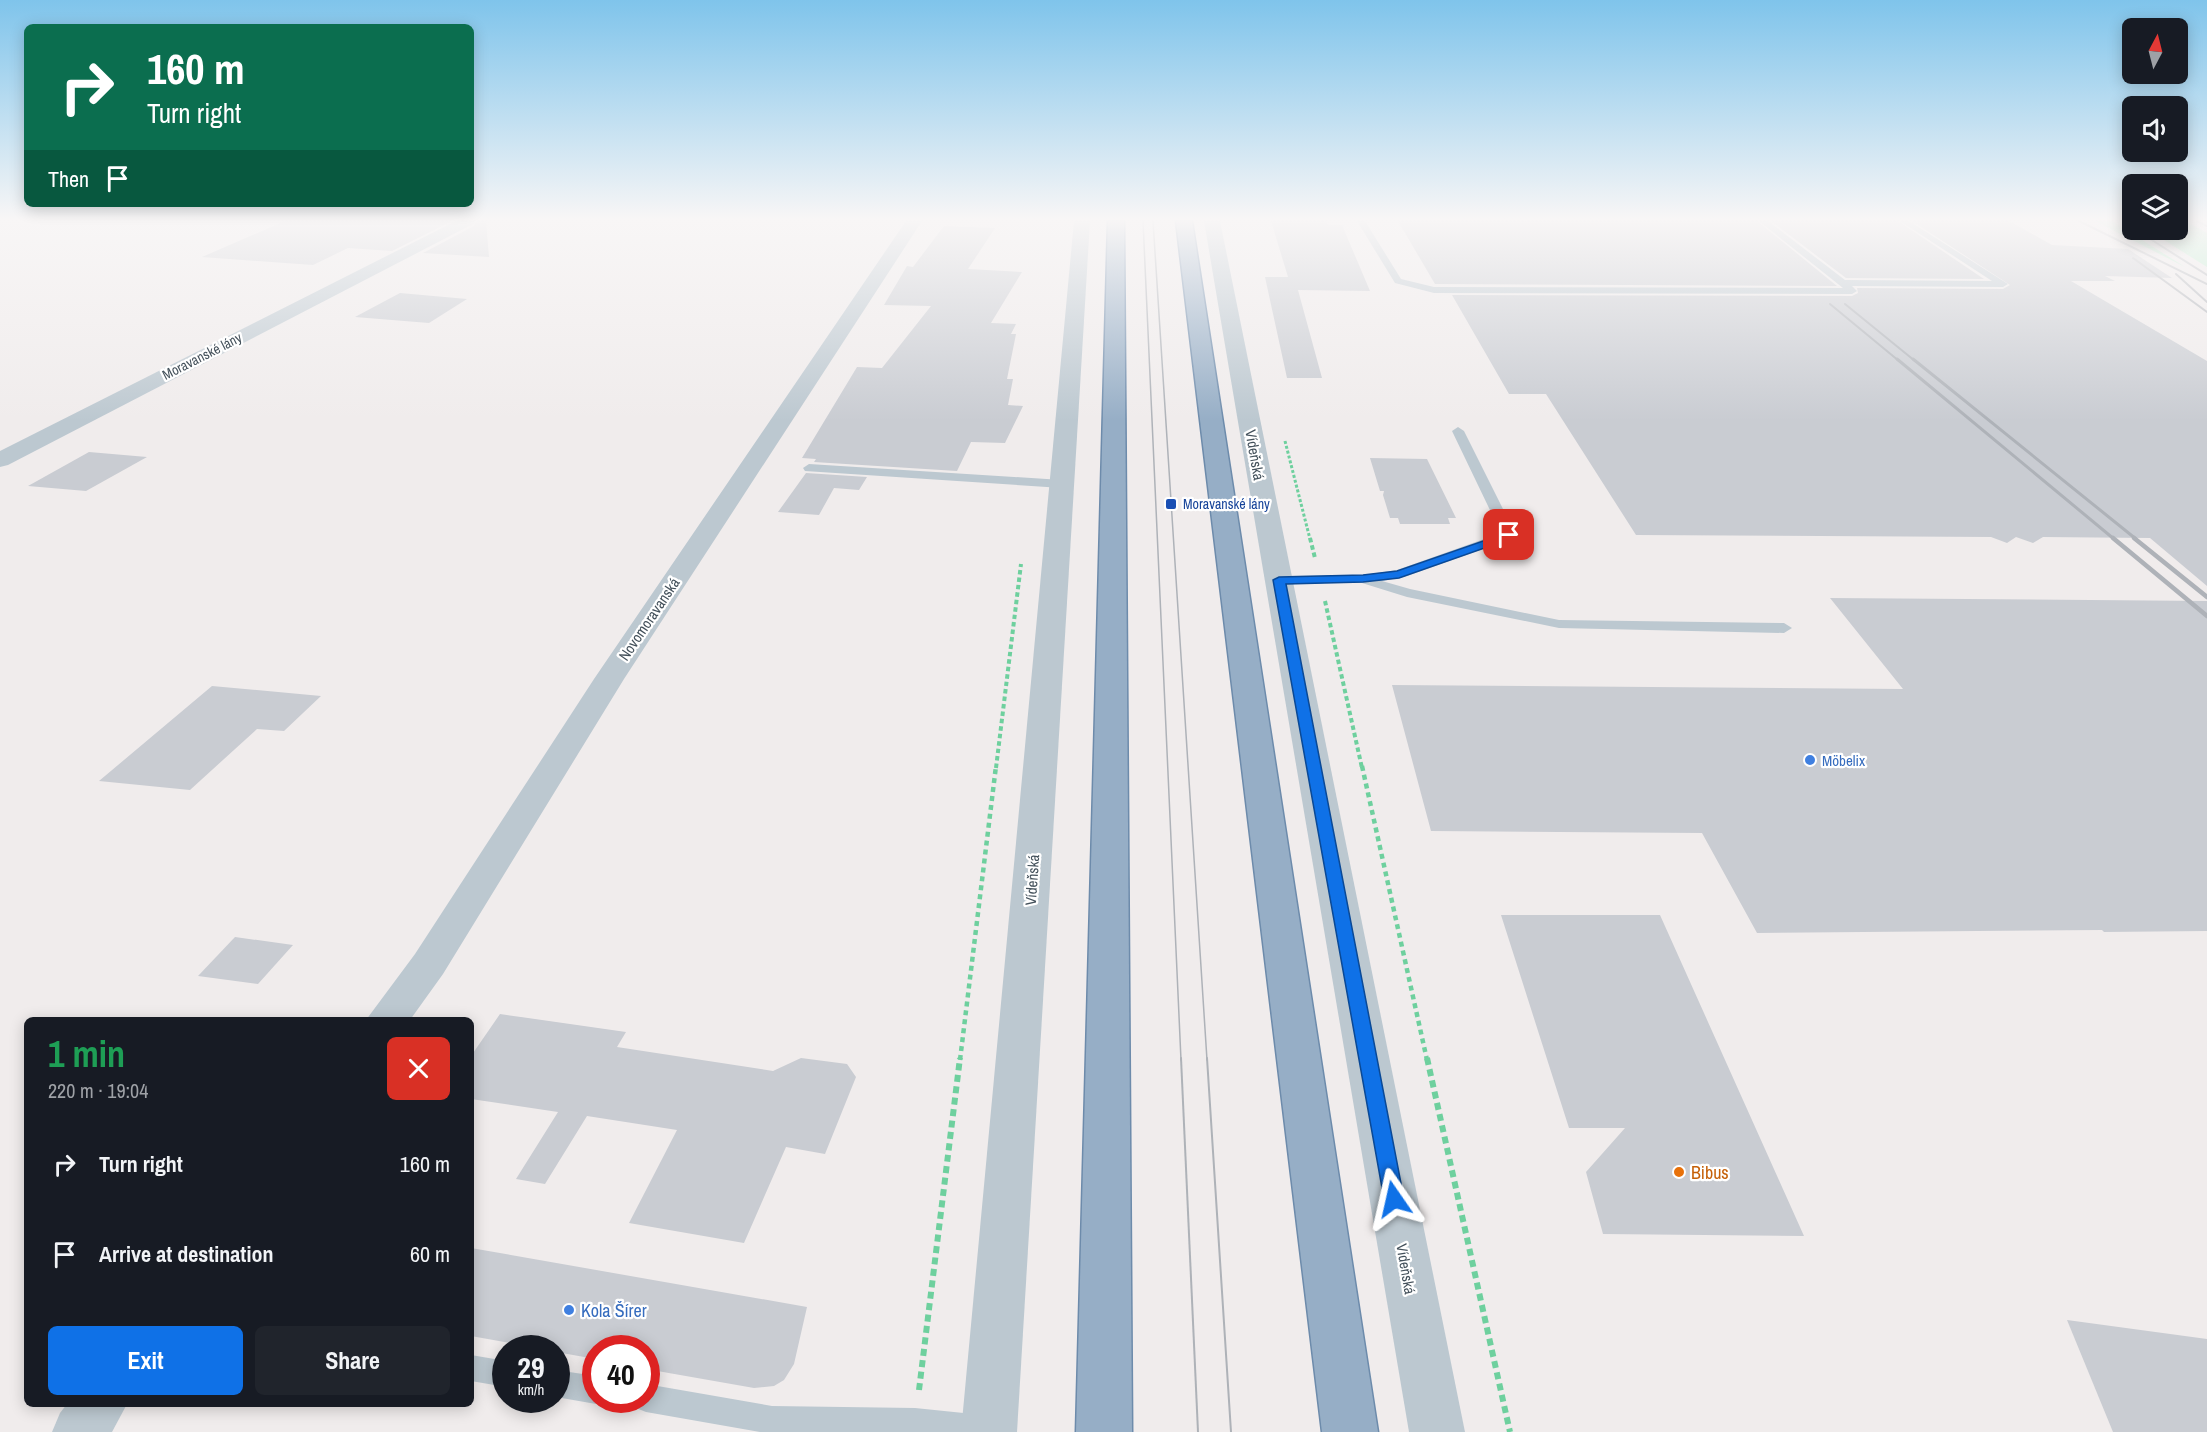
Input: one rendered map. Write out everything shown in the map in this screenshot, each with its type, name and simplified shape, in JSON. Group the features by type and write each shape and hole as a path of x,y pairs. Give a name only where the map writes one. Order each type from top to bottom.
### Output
{"highway":[{"path":"1104,1432 1115,288"},
{"path":"1193,288 1350,1432"},
{"path":"1329,1266 1364,1432"}],"street":[{"name":"Moravanské lány","path":"0,460 335,288"},
{"name":"Novomoravanská","path":"389,1017 429,964 609,679 869,288"},
{"name":"Vídeňská","path":"990,1431 1077,288"},
{"name":"Vídeňská","path":"1225,288 1437,1432"},
{"path":"79,1432 98,1407"}],"lane":[{"path":"1425,288 1434,290 1852,291 1848,288"},
{"path":"1279,580 1363,579 1399,574 1509,535 1458,431"},
{"path":"809,468 1062,484"},
{"path":"1363,579 1407,592 1559,624 1784,628"},
{"path":"474,1369 492,1372"},
{"path":"660,1400 772,1420 915,1422 990,1431"}],"path":[{"path":"1285,440 1320,579 1510,1432"},
{"path":"915,1422 1023,552"}],"building":[{"path":"894,288 1012,288 991,323 1016,324 1011,334 1016,334 1007,379 1013,379 1008,405 1023,406 1005,443 971,442 957,471 814,462 816,459 802,458 857,367 882,368 931,306 884,305"},
{"path":"1267,288 1369,288 1370,291 1298,290 1322,378 1287,378"},
{"path":"1857,288 2083,288 2207,361 2207,586 2150,538 2043,537 2033,543 2016,537 2007,543 1991,537 1636,535 1546,394 1509,394 1452,295 1852,296 1858,293"},
{"path":"400,293 467,299 429,323 355,317"},
{"path":"89,452 147,457 86,491 28,486"},
{"path":"1370,458 1427,459 1456,518 1448,518 1450,524 1400,524 1398,518 1390,518 1383,495 1384,491 1380,491"},
{"path":"806,473 867,477 859,490 834,488 819,515 778,512"},
{"name":"Möbelix","path":"1830,598 2207,601 2207,931 1757,933 1702,833 1431,831 1392,685 1903,689"},
{"path":"212,686 321,696 284,731 257,729 190,790 99,781"},
{"path":"1501,915 1660,915 1804,1236 1603,1234 1586,1172 1625,1128 1569,1128"},
{"path":"235,937 293,945 258,984 198,976"},
{"path":"500,1014 626,1032 617,1047 773,1071 801,1058 847,1064 856,1077 825,1154 786,1147 744,1243 629,1223 677,1130 587,1116 545,1184 516,1179 558,1112 474,1099 474,1052"},
{"path":"474,1249 807,1307 794,1364 784,1380 774,1386 754,1388 660,1371 660,1335 582,1335 582,1357 570,1354 570,1335 492,1335 492,1340 474,1337"},
{"path":"2067,1320 2207,1339 2207,1432 2113,1432"}],"tram line":[{"path":"1146,288 1181,1060"},
{"path":"1157,288 1207,1060"},
{"path":"1181,1058 1198,1432"},
{"path":"1207,1058 1231,1432"}],"railway":[{"path":"2174,288 2207,312"},
{"path":"2191,288 2207,302"},
{"path":"1830,304 1899,361"},
{"path":"1845,304 1915,361"},
{"path":"1897,359 2114,539"},
{"path":"1913,359 2136,539"},
{"path":"2113,538 2207,616"},
{"path":"2134,538 2207,597"}],"place":[{"name":"Moravanské lány","path":"1171,504"},
{"name":"Möbelix","path":"1810,760"},
{"name":"Bibus","path":"1679,1172"},
{"name":"Kola Šírer","path":"569,1310"}],"route":[{"path":"1394,1199 1279,580 1363,579 1399,574 1509,535"}]}
